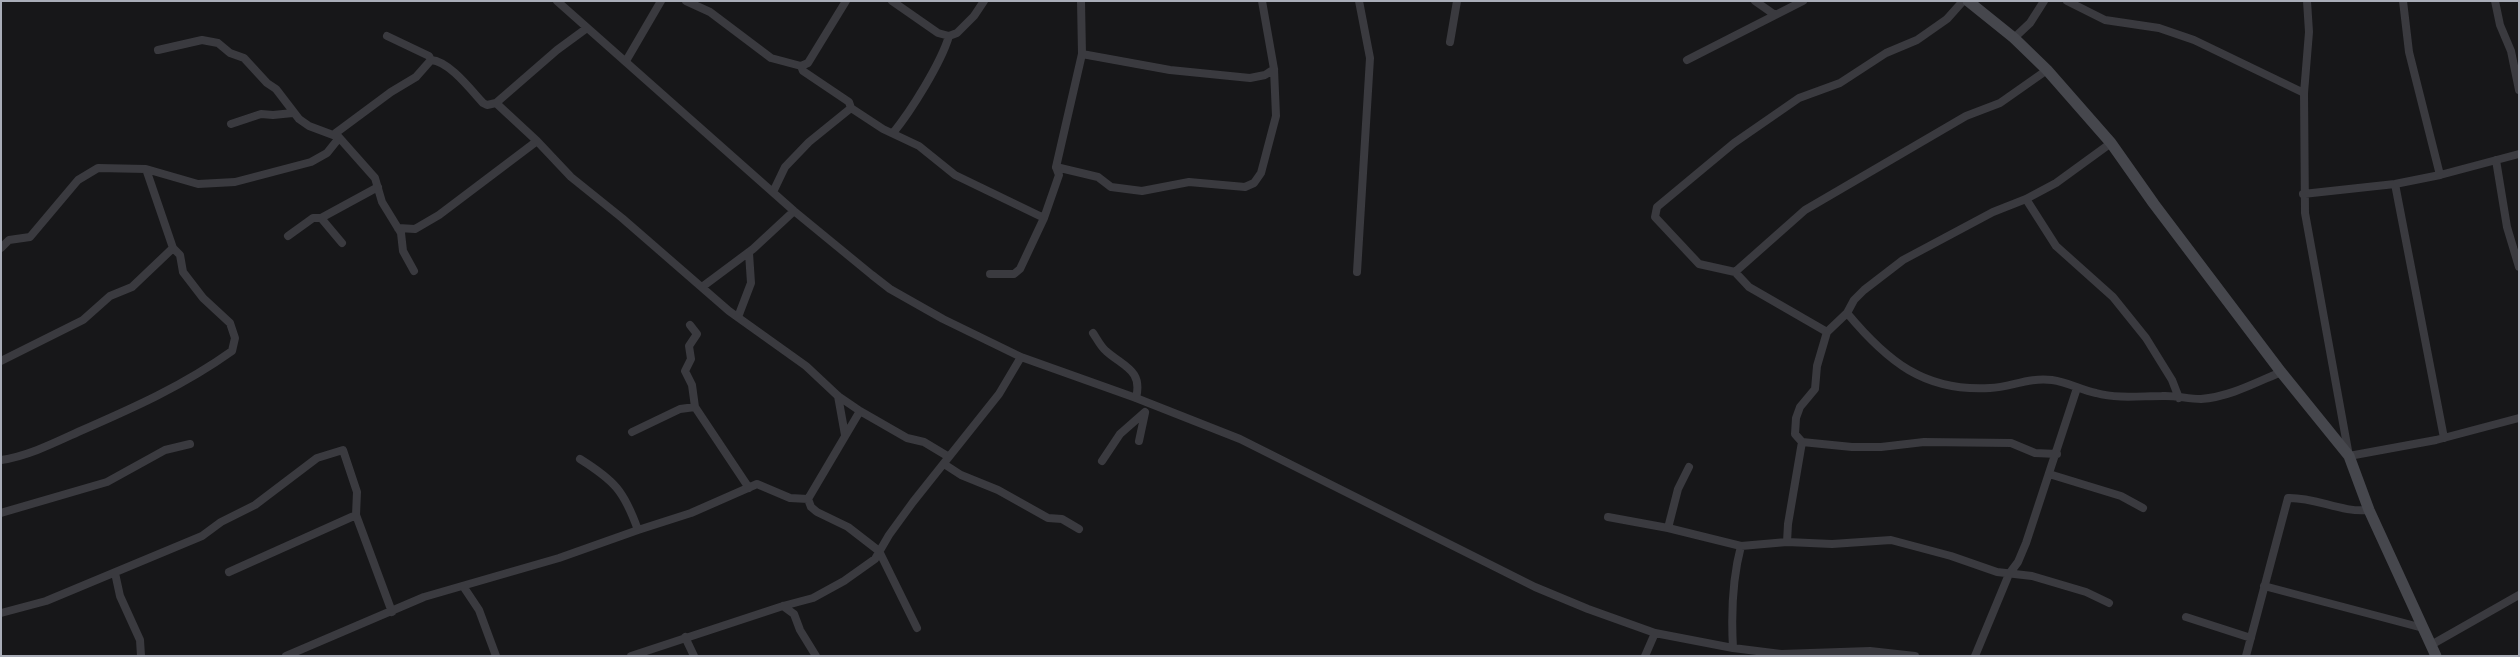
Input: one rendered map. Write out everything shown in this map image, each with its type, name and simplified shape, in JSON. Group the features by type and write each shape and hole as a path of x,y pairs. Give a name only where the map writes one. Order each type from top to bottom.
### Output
{"street":[{"path":"557,1 794,211 890,289 943,319 1021,357 1147,402 1262,449 1535,587 1588,610 1655,633 1733,648 1781,654 1853,654 1870,650 1915,656"},
{"path":"626,61 661,1"},
{"path":"686,1 710,12 771,58 801,66 808,63 846,1"},
{"path":"892,1 938,33 950,36 957,33 974,16 984,1"},
{"path":"990,274 1014,274 1020,269 1044,218 1059,175 1056,167 1082,54 1081,1"},
{"path":"1056,167 1098,177 1112,187 1142,191 1189,182 1245,187 1254,183 1261,173 1276,116 1274,69 1262,1"},
{"path":"1357,272 1370,58 1359,1"},
{"path":"1450,42 1457,1"},
{"path":"1755,1 1774,15"},
{"path":"1688,60 1803,1"},
{"path":"1827,332 1749,287 1735,272 1704,266 1693,259 1655,217 1657,207 1734,143 1799,98 1840,83 1886,53 1917,40 1947,19 1963,1"},
{"path":"1968,1 2014,38 2047,70 2111,143 2154,204 2281,372 2349,456"},
{"path":"2014,38 2030,23 2044,1"},
{"path":"2066,1 2105,20 2159,28 2194,40 2304,93"},
{"path":"2307,1 2309,32 2304,93 2303,194 2349,456 2369,510 2436,656"},
{"path":"2403,1 2409,52 2440,175"},
{"path":"2406,1 2408,21 2423,98 2440,175"},
{"path":"2495,1 2500,25 2511,51 2519,90"},
{"path":"387,36 429,56 431,60 440,61 451,69 482,103 487,105 496,103 557,50 588,28"},
{"path":"893,133 904,119 945,50 950,36"},
{"path":"158,50 202,40 218,43 230,53 244,58 267,83 276,89 293,113 309,126 337,136 362,161 378,187 382,202 398,228 404,251 414,271"},
{"path":"1082,54 1170,70 1250,78 1265,75 1274,69"},
{"path":"1,248 9,240 30,237 78,180 98,168 146,169 198,184 235,182 311,162 327,153 337,136 391,92 416,77 431,60"},
{"path":"801,66 808,76 849,102 851,108 893,133 919,146 955,175 1044,218"},
{"path":"1735,272 1805,210 1966,116 2000,103 2047,70"},
{"path":"496,103 537,141 571,177 622,218 738,317 806,366 838,396 860,411 907,438 924,442 949,456"},
{"path":"773,192 785,167 809,142 851,108"},
{"path":"231,124 261,114 273,115 293,113"},
{"path":"398,228 415,229 439,216 537,141"},
{"path":"2057,454 2035,453 2012,443 1924,442 1881,447 1852,447 1802,442 1795,434 1796,418 1800,407 1815,389 1817,366 1827,332 1847,313 1854,300 1864,290 1903,260 1993,212 2026,199 2056,183 2111,143"},
{"path":"2303,194 2395,184 2440,175 2519,154"},
{"path":"2496,160 2507,227 2519,267"},
{"path":"1,460 47,446 160,396 200,374 232,351 235,338 230,323 203,298 183,272 180,255 172,248 146,169"},
{"path":"2395,184 2444,438"},
{"path":"288,236 313,218 321,218 378,187"},
{"path":"2026,199 2056,246 2113,297 2146,338 2172,380 2179,398"},
{"path":"702,287 749,252 794,211"},
{"path":"321,218 342,243"},
{"path":"1,361 83,320 110,296 132,287 172,248"},
{"path":"738,317 751,283 749,252"},
{"path":"1847,313 1886,354 1912,372 1936,384 1991,388 2015,382 2045,379 2061,381 2078,388 2120,397 2169,396 2202,399 2227,394 2250,386 2281,372"},
{"path":"690,325 696,334 689,346 691,359 685,371 692,385 695,407 749,488"},
{"path":"1093,334 1105,351 1135,375 1139,385 1136,398"},
{"path":"631,656 685,637 727,626 783,606 804,602 844,581 875,559 913,502 999,394 1021,357"},
{"path":"1976,656 2009,574 2018,562 2057,454 2078,388"},
{"path":"838,396 845,435"},
{"path":"1139,441 1147,402"},
{"path":"632,432 680,409 695,407"},
{"path":"808,499 860,411"},
{"path":"1102,461 1120,434 1145,412"},
{"path":"2349,456 2444,438 2519,418"},
{"path":"1787,542 1788,524 1802,442"},
{"path":"1,513 107,482 165,450 190,444"},
{"path":"1,613 46,601 202,536 221,522 255,505 317,458 343,450 357,492 356,515 392,612"},
{"path":"580,459 608,477 628,504 638,530"},
{"path":"944,464 961,475 998,490 1048,518 1062,519 1079,529"},
{"path":"1668,528 1678,489 1689,467"},
{"path":"2049,474 2121,496 2143,508"},
{"path":"286,656 392,612 424,597 559,558 691,513 760,484 790,498 808,499"},
{"path":"2246,656 2288,498 2301,498 2355,511 2369,510"},
{"path":"808,499 811,507 817,512 848,527 879,551 916,628"},
{"path":"229,572 356,515"},
{"path":"1608,517 1668,528 1741,546 1787,542 1832,544 1891,540 2009,574 2032,576 2086,592 2109,603"},
{"path":"1733,648 1731,620 1735,571 1741,546"},
{"path":"115,573 120,596 140,640 141,656"},
{"path":"463,586 479,610 496,656"},
{"path":"2264,586 2423,628"},
{"path":"2431,645 2519,595"},
{"path":"794,614 804,602"},
{"path":"783,606 794,614 800,630 816,656"},
{"path":"2186,617 2251,638"},
{"path":"1645,656 1655,633"},
{"path":"685,637 694,656"}]}
